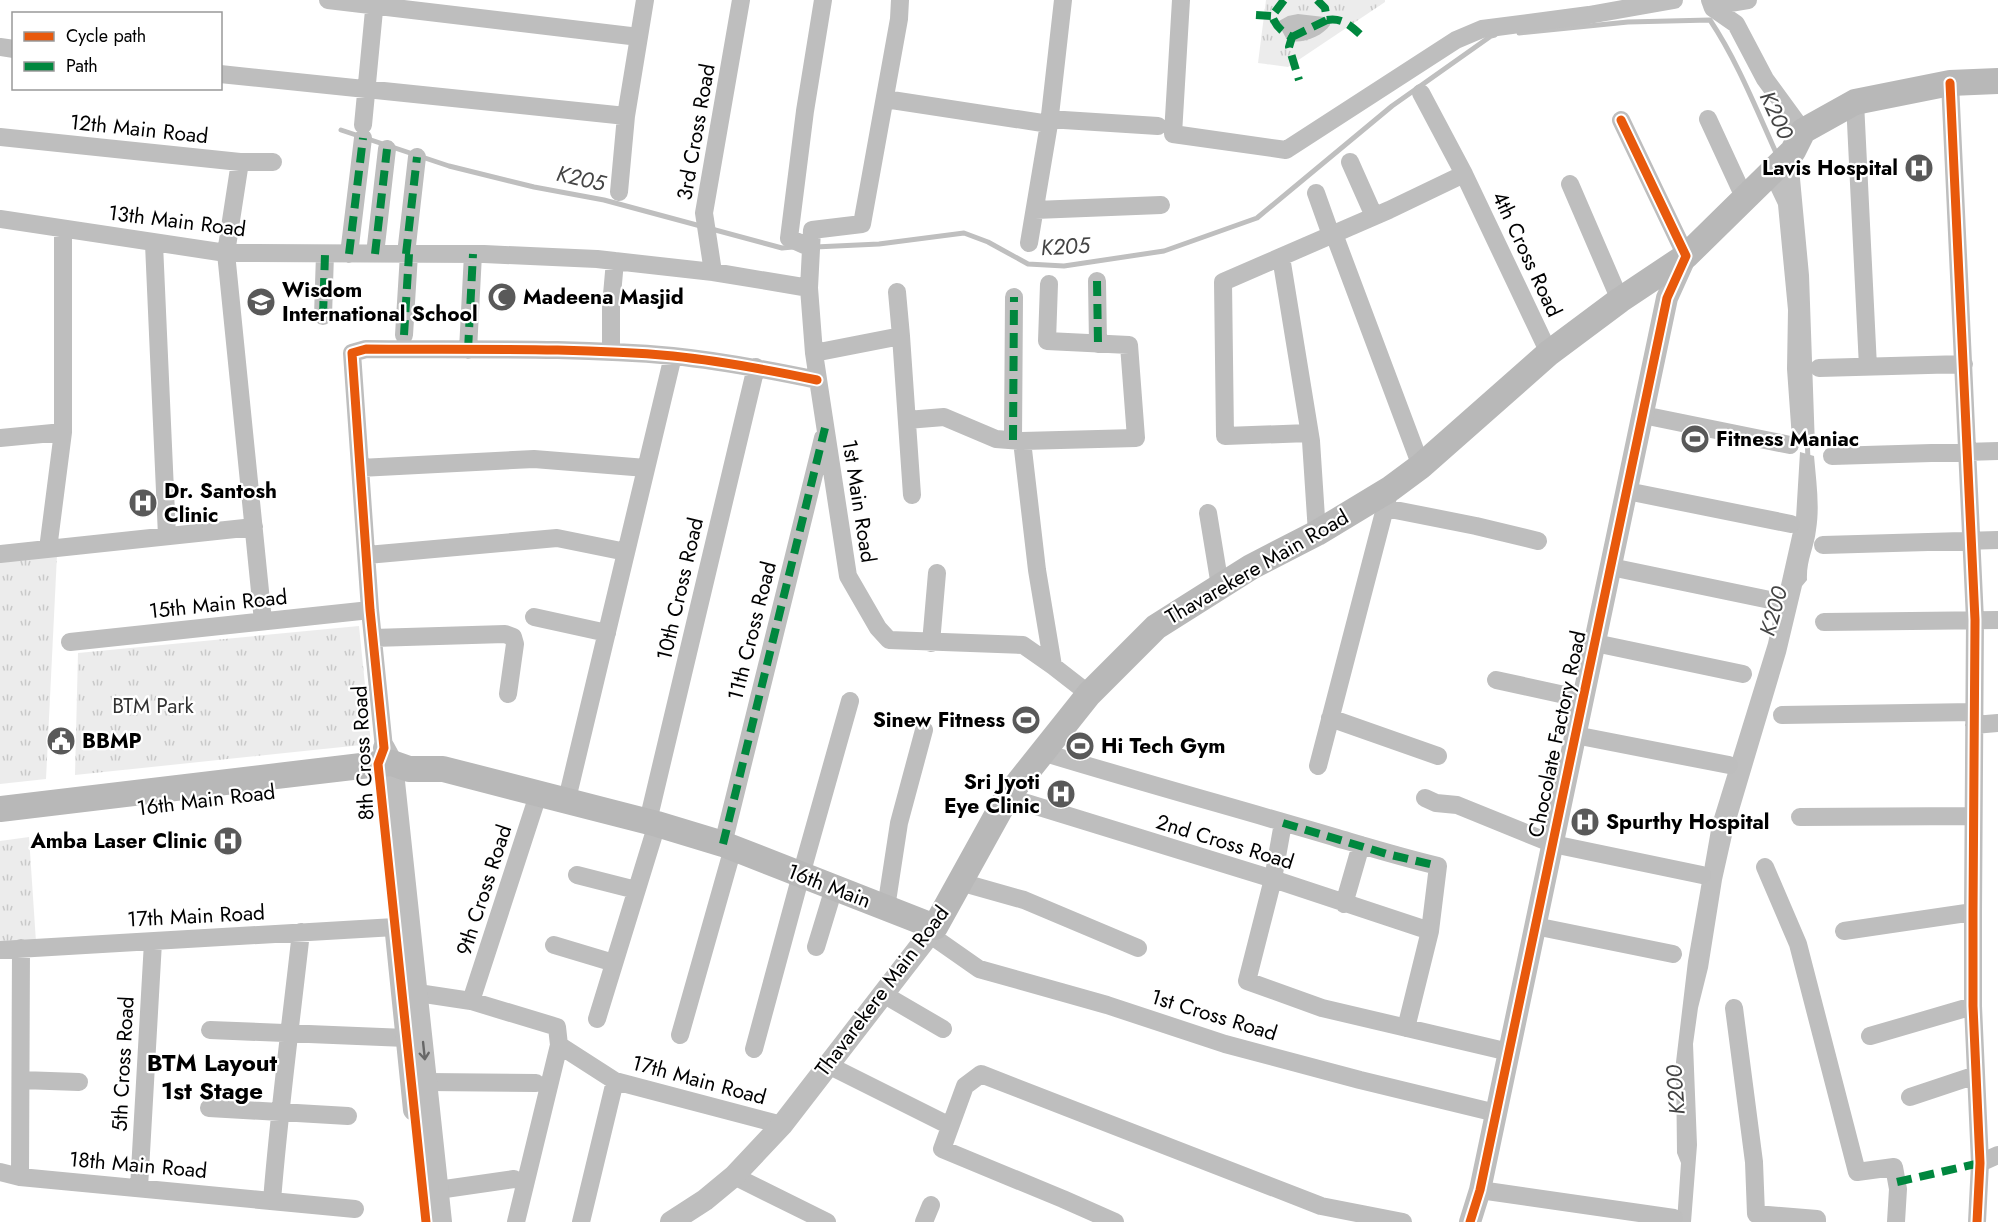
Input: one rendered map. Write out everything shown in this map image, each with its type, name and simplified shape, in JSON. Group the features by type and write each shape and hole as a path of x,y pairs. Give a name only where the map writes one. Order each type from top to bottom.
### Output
{"main road":[{"name":"Thavarekere Main Road","path":"932,930 1007,797 1089,694 1156,627 1251,567 1388,499 1421,466 1549,353 1620,300 1686,256 1763,180 1798,141 1855,102 1950,83 1998,81"},
{"name":"16th Main Road","path":"0,809 389,767 442,769 652,822 728,846"},
{"name":"16th Main Road","path":"0,824 389,767"},
{"name":"16th Main","path":"728,846 886,908 932,930"}],"street":[{"path":"328,0 375,3 639,36"},
{"path":"619,192 626,116 645,0"},
{"name":"3rd Cross Road","path":"713,272 704,213 741,0"},
{"path":"823,0 804,111 789,238 811,248 812,230 862,224 900,0"},
{"path":"1029,243 1049,122 1063,0"},
{"path":"1181,0 1173,134 1286,150 1456,40 1482,29 1589,15 1674,0"},
{"path":"1712,5 1748,0"},
{"path":"349,254 375,3"},
{"path":"1712,5 1736,24 1798,141"},
{"path":"222,74 626,116"},
{"path":"1950,83 1975,620 1973,1006 1980,1164 1977,1222"},
{"name":"4th Cross Road","path":"1421,93 1464,174 1549,353"},
{"path":"885,99 1049,122 1158,126"},
{"path":"1855,102 1868,367"},
{"path":"1708,119 1744,197"},
{"path":"1621,120 1686,256"},
{"name":"12th Main Road","path":"0,137 240,162 273,162"},
{"path":"375,254 387,149"},
{"path":"404,335 408,254 417,157"},
{"path":"240,162 226,253 263,621"},
{"path":"1350,162 1374,216"},
{"path":"1309,433 1225,436 1223,282 1464,174"},
{"path":"1570,184 1620,300"},
{"path":"1316,193 1421,466"},
{"path":"1035,210 1161,205"},
{"name":"13th Main Road","path":"0,219 154,244 226,253 473,254 615,261 713,272 808,288"},
{"path":"48,549 63,432 63,229"},
{"path":"154,244 167,536"},
{"name":"1st Main Road","path":"811,248 808,288 817,380 848,576 878,628 889,640 1023,645 1089,694"},
{"path":"322,316 325,254"},
{"path":"473,254 468,350 611,352 674,356 756,367 817,380"},
{"name":"Chocolate Factory Road","path":"1470,1222 1480,1190 1667,298 1686,256"},
{"path":"1281,257 1309,433 1317,533"},
{"path":"611,352 611,306 615,261"},
{"path":"1097,281 1098,344"},
{"path":"907,420 944,417 996,439 1136,438 1129,345 1047,341 1049,284"},
{"path":"897,292 912,495"},
{"path":"1014,297 1018,440 1053,666"},
{"path":"814,352 901,336"},
{"name":"8th Cross Road","path":"441,1222 418,993 370,610 352,353 366,349 468,350"},
{"path":"567,800 674,356"},
{"path":"1819,368 1964,364"},
{"name":"10th Cross Road","path":"597,1019 636,890 756,367"},
{"path":"1642,416 1790,445"},
{"name":"11th Cross Road","path":"680,1035 728,846 825,428"},
{"path":"0,438 63,432"},
{"path":"1832,456 1998,452"},
{"path":"360,468 534,459 646,468"},
{"path":"1627,491 1791,524"},
{"path":"1318,766 1388,499 1476,526 1538,541"},
{"path":"1208,513 1220,586"},
{"path":"0,554 254,527"},
{"path":"367,555 557,538 626,552"},
{"path":"1823,545 1998,540"},
{"path":"1611,567 1770,600"},
{"path":"932,643 937,573"},
{"name":"15th Main Road","path":"70,642 370,610"},
{"path":"534,617 607,633"},
{"path":"1824,622 1998,620"},
{"path":"373,638 505,634 513,637 515,644 508,694"},
{"path":"1595,643 1743,674"},
{"path":"1496,680 1583,699"},
{"path":"754,1049 850,701"},
{"path":"1782,715 1974,719 1998,723"},
{"path":"1330,718 1438,756"},
{"path":"886,908 899,823 924,730"},
{"path":"1575,735 1729,765"},
{"path":"1042,753 1438,866 1430,931 1406,1028"},
{"name":"8th Cross Road","path":"389,767 395,927 426,1222"},
{"name":"9th Cross Road","path":"471,1001 539,792"},
{"name":"2nd Cross Road","path":"1007,797 1273,879 1430,931"},
{"path":"1425,798 1436,803 1457,805 1552,844 1702,875"},
{"path":"1800,818 1973,816"},
{"path":"1283,823 1273,879 1247,981 1322,1008 1509,1052"},
{"path":"1344,904 1361,845"},
{"path":"1765,867 1798,944 1857,1172 1894,1167 1898,1189 1896,1222"},
{"path":"577,874 636,890"},
{"path":"960,882 1024,900 1138,948"},
{"path":"816,947 834,888"},
{"path":"1844,931 1973,912"},
{"path":"1535,926 1673,954"},
{"name":"17th Main Road","path":"0,950 395,927"},
{"name":"Thavarekere Main Road","path":"671,1222 705,1200 734,1176 782,1125 932,930"},
{"name":"1st Cross Road","path":"932,930 979,969 1107,1005 1225,1044 1496,1113"},
{"path":"272,1200 279,1112 301,932"},
{"name":"5th Cross Road","path":"139,1188 153,942"},
{"path":"554,945 614,963"},
{"path":"20,1177 21,948"},
{"name":"17th Main Road","path":"418,993 471,1001 557,1027 559,1045 615,1081 782,1125"},
{"path":"883,994 943,1029"},
{"path":"1870,1036 1973,1006"},
{"path":"1734,1008 1754,1162 1756,1214 1817,1219 1817,1222"},
{"path":"210,1030 406,1038"},
{"path":"516,1222 559,1045"},
{"path":"828,1065 950,1126"},
{"path":"1114,1222 1063,1198 942,1149 966,1086 981,1074 1321,1206 1403,1222"},
{"path":"1910,1097 1976,1075"},
{"path":"21,1080 79,1082"},
{"path":"581,1222 615,1081"},
{"path":"427,1082 536,1083"},
{"path":"210,1108 348,1116"},
{"path":"1980,1164 1998,1155"},
{"name":"18th Main Road","path":"0,1172 20,1177 355,1209"},
{"path":"734,1176 827,1222"},
{"path":"438,1190 514,1179"},
{"path":"1480,1190 1674,1218"}],"green space":[{"path":"1266,0 1385,0 1385,2 1288,67 1258,63"},
{"path":"57,555 46,779 0,784 0,562"},
{"name":"BTM Park","path":"359,626 371,744 75,775 78,653"},
{"path":"29,837 36,942 0,944 0,841"}],"shaded area":[{"path":"1298,14 1324,17 1329,19 1330,25 1322,33 1310,39 1287,40 1279,21"},
{"path":"1798,157 1809,275 1815,447 1792,439 1787,369 1788,310 1778,205 1768,184"},
{"path":"1800,452 1814,456 1818,502 1815,537 1807,580 1802,586 1786,653 1733,831 1722,880 1693,1044 1697,1145 1691,1222 1677,1222 1681,1163 1677,1153 1676,1062 1688,961 1712,824 1768,643 1796,518"}],"waterway":[{"name":"K205","path":"1519,33 1628,22 1710,20 1738,70 1778,157"},
{"name":"K205","path":"815,247 879,244 964,233 988,242 1028,264 1064,266 1164,251 1257,218 1392,106 1495,35"},
{"name":"K205","path":"341,130 449,166 534,187 604,200 782,248 793,247"},
{"name":"K200","path":"1807,438 1808,459"}],"marked path":[{"path":"1284,0 1272,16 1280,29 1292,37 1289,47 1299,80"},
{"path":"1317,0 1325,8 1327,20 1343,21 1363,37"},
{"path":"1256,15 1272,16"},
{"path":"1292,37 1327,20"},
{"path":"349,254 363,138"},
{"path":"375,254 387,149"},
{"path":"406,254 417,157"},
{"path":"323,316 325,254"},
{"path":"404,335 409,254"},
{"path":"468,350 473,254"},
{"path":"1097,281 1098,344"},
{"path":"1013,440 1014,297"},
{"path":"723,844 825,428"},
{"path":"1283,823 1387,854 1438,866"},
{"path":"1897,1182 1980,1163"}],"cycle path":[{"path":"1950,83 1975,620 1973,1006 1980,1163 1977,1222"},
{"path":"1470,1222 1480,1190 1667,298 1686,256 1621,120"},
{"path":"426,1222 378,764 384,748 370,610 352,353 366,349 558,350 635,353 709,360 817,380"}],"place":[{"name":"Lavis Hospital","path":"1919,168"},
{"name":"Madeena Masjid","path":"502,297"},
{"name":"Wisdom International School","path":"261,302"},
{"name":"Fitness Maniac","path":"1695,439"},
{"name":"Dr. Santosh Clinic","path":"143,503"},
{"name":"Sinew Fitness","path":"1026,720"},
{"name":"BBMP","path":"61,741"},
{"name":"Hi Tech Gym","path":"1080,746"},
{"name":"Sri Jyoti Eye Clinic","path":"1061,794"},
{"name":"Spurthy Hospital","path":"1585,822"},
{"name":"Amba Laser Clinic","path":"228,841"}],"district":[{"name":"BTM Layout 1st Stage","path":"212,1076"}]}
